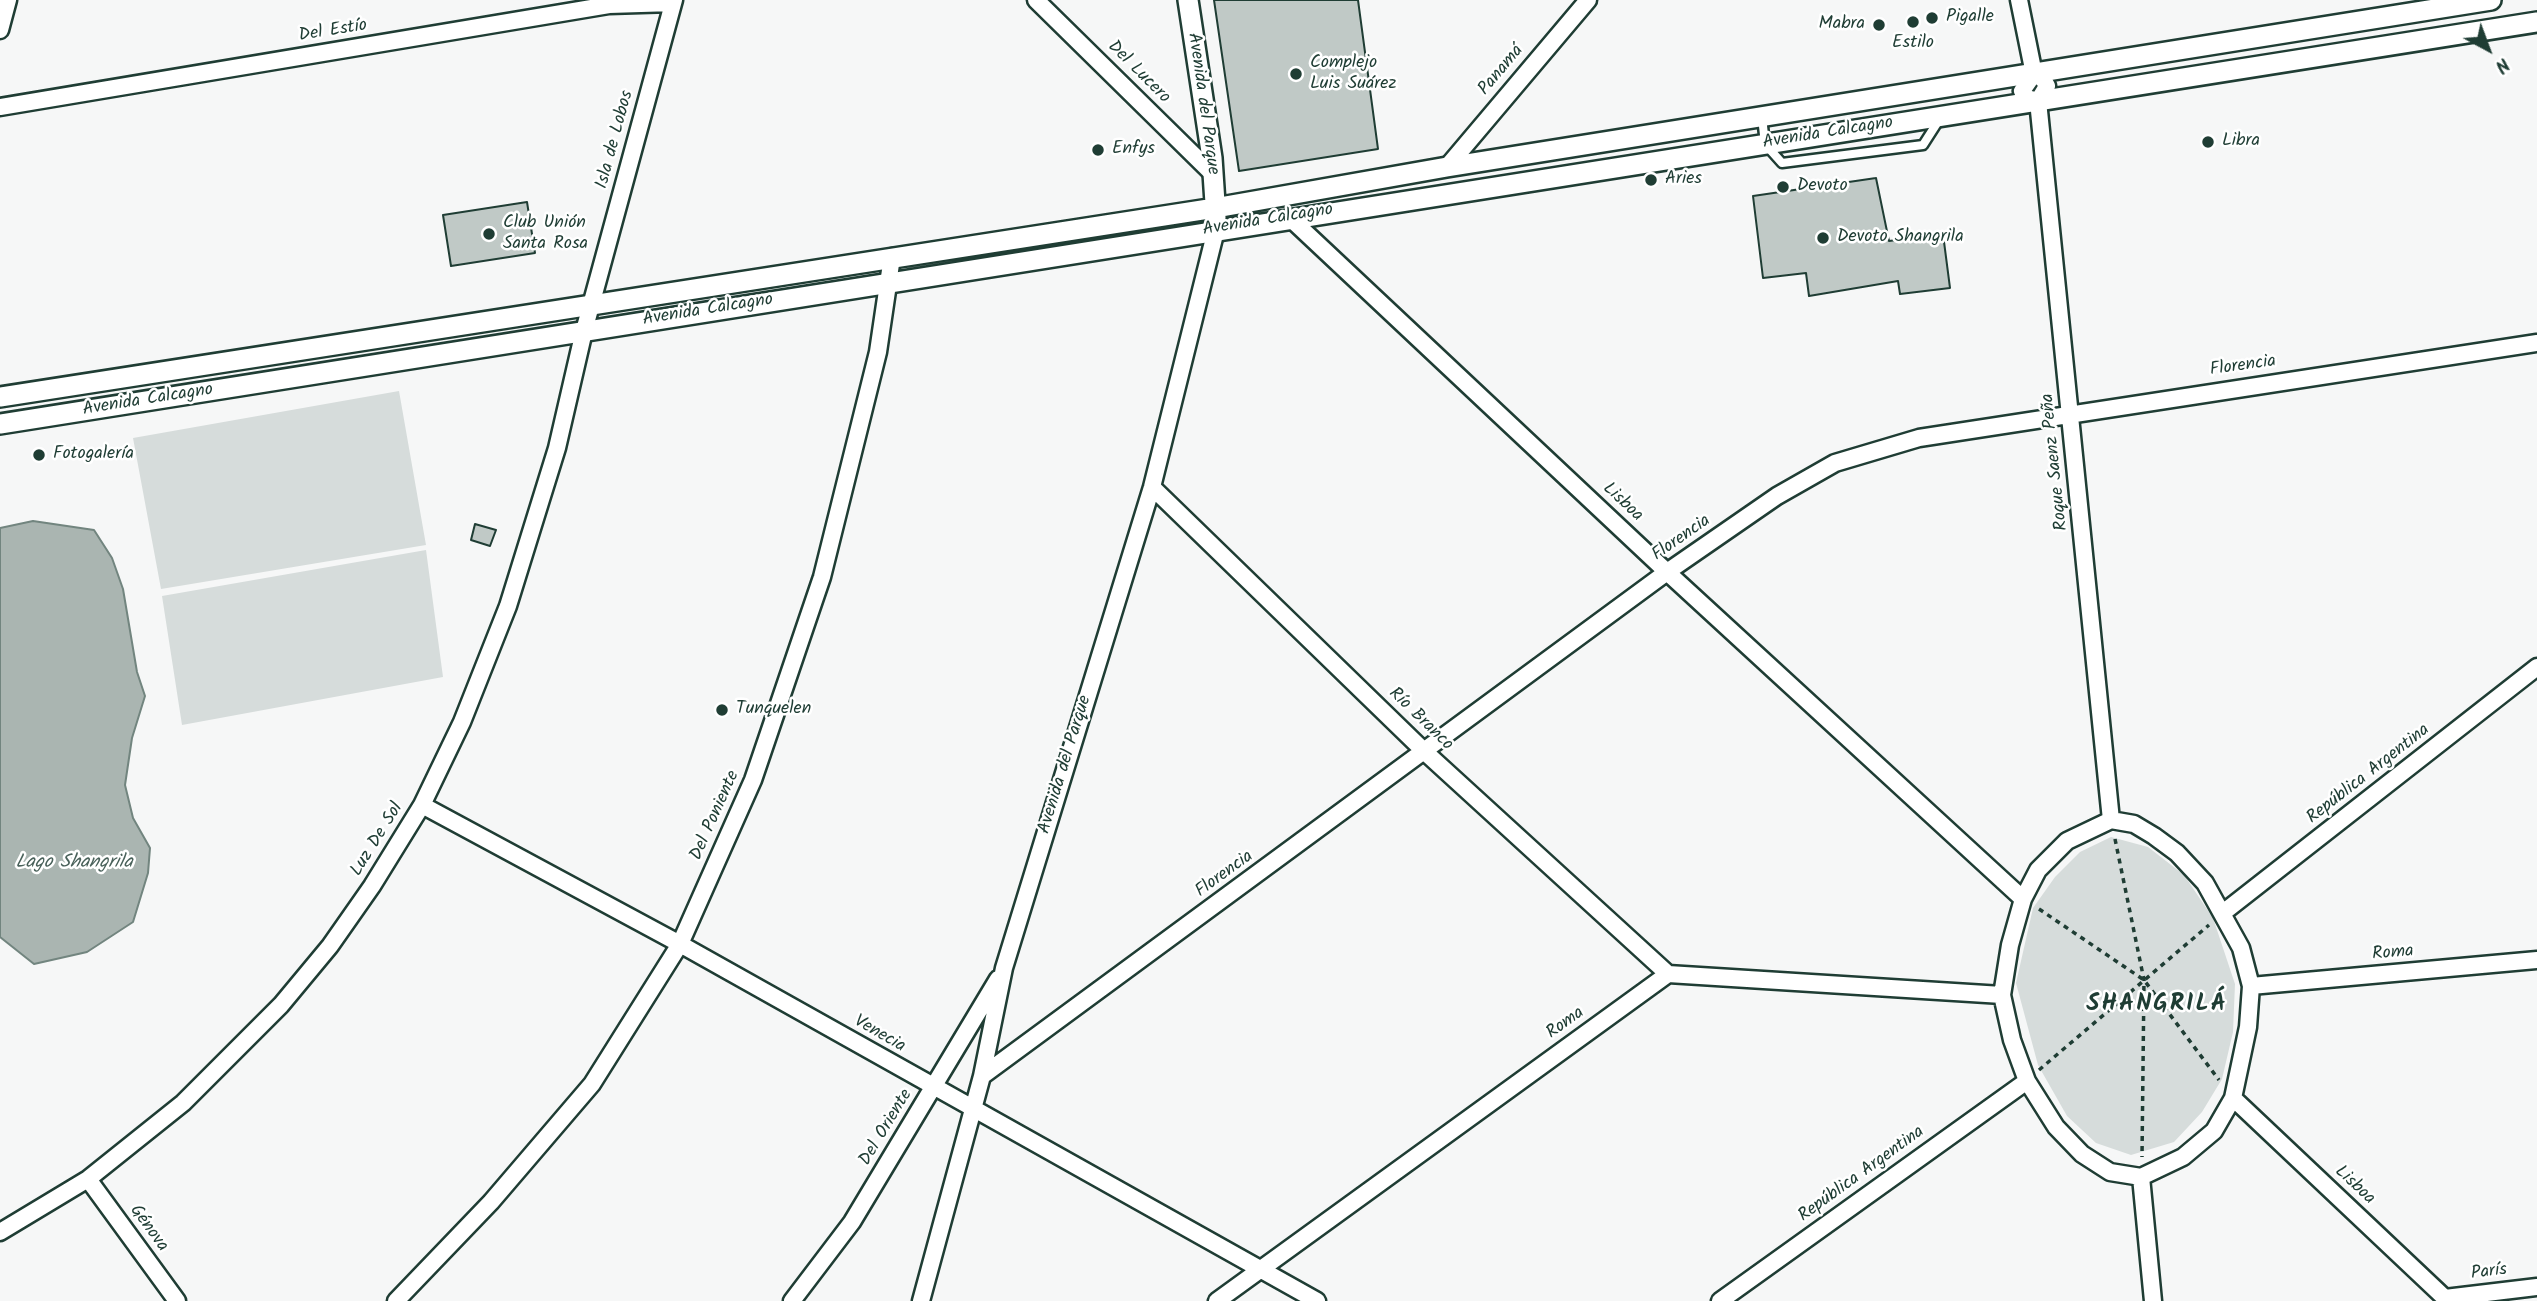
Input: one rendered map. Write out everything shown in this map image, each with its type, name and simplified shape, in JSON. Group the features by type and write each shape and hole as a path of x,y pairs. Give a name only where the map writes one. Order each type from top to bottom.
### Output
{"street":[{"path":"0,30 8,0"},
{"name":"Del Lucero","path":"1036,0 1213,174"},
{"name":"Avenida del Parque","path":"922,1301 982,1076 1004,968 1152,487 1216,230 1213,174 1188,0"},
{"name":"Panamá","path":"1447,167 1588,0"},
{"name":"Roque Saenz Peña","path":"2020,0 2034,74 2043,79 2047,86 2038,101 2111,820"},
{"name":"Avenida Calcagno","path":"0,397 1215,208 1447,167 2491,0"},
{"name":"Del Estío","path":"0,107 609,5 673,2"},
{"name":"Isla de Lobos","path":"584,331 673,2"},
{"name":"Avenida Calcagno","path":"0,425 2537,22"},
{"name":"Lisboa","path":"1290,218 1667,572 2023,899"},
{"name":"Del Poniente","path":"396,1301 491,1202 592,1084 680,944 753,780 822,577 878,352 892,257"},
{"name":"Luz De Sol","path":"0,1232 88,1180 183,1102 281,1005 330,946 365,896 422,805 461,722 508,606 557,448 584,331"},
{"name":"Florencia","path":"982,1076 1667,572 1777,496 1835,463 1919,438 2071,412 2537,343"},
{"name":"Río Branco","path":"1152,487 1425,752 1668,974"},
{"name":"República Argentina","path":"2224,912 2537,667"},
{"name":"Venecia","path":"422,805 680,944 1317,1301"},
{"path":"2111,820 2134,824 2177,853 2206,883 2241,948 2251,986 2248,1027 2233,1098 2214,1130 2183,1157 2141,1178 2110,1172 2082,1154 2056,1127 2026,1081 2001,995 2010,945 2023,899 2038,870 2067,841 2111,820"},
{"name":"Roma","path":"2251,986 2537,960"},
{"name":"Del Oriente","path":"792,1301 852,1222 1004,968"},
{"path":"1668,974 2001,995"},
{"name":"Roma","path":"1217,1301 1668,974"},
{"name":"República Argentina","path":"1720,1301 2026,1081"},
{"name":"Lisboa","path":"2233,1098 2447,1300"},
{"path":"2141,1178 2153,1301"},
{"name":"Génova","path":"88,1180 177,1301"},
{"name":"París","path":"2447,1300 2537,1287"}],"lane":[{"path":"1762,117 1765,144"}],"path":[{"path":"2111,820 2144,981 2141,1178"},
{"path":"2023,899 2144,981 2233,1098"},
{"path":"2026,1081 2224,912"}],"shaded area":[{"path":"399,391 426,545 161,589 133,438"},
{"path":"426,550 443,677 182,725 162,596"},
{"path":"2111,837 2148,847 2184,875 2213,918 2235,984 2233,1032 2222,1079 2202,1112 2174,1142 2131,1155 2096,1143 2067,1116 2038,1065 2016,983 2033,908 2055,877 2080,852"}],"water":[{"name":"Lago Shangrila","path":"33,521 94,530 112,558 123,589 137,672 145,696 132,738 125,785 133,818 150,848 148,873 133,922 87,952 34,964 0,937 0,528"}],"building":[{"name":"Complejo Luis Suárez","path":"1214,0 1358,0 1378,149 1239,171"},
{"name":"Devoto Shangrila","path":"1876,178 1889,241 1943,234 1950,288 1900,294 1898,281 1809,296 1806,273 1763,278 1753,196"},
{"name":"Club Unión Santa Rosa","path":"527,202 535,253 451,266 443,215"},
{"path":"475,524 496,530 490,546 471,540"}],"place":[{"name":"Pigalle","path":"1932,18"},
{"name":"Estilo","path":"1913,22"},
{"name":"Mabra","path":"1879,25"},
{"name":"Complejo Luis Suárez","path":"1296,74"},
{"name":"Libra","path":"2208,142"},
{"name":"Enfys","path":"1098,150"},
{"name":"Aries","path":"1651,180"},
{"name":"Devoto","path":"1783,187"},
{"name":"Club Unión Santa Rosa","path":"489,234"},
{"name":"Devoto Shangrila","path":"1823,238"},
{"name":"Fotogalería","path":"39,455"},
{"name":"Tunquelen","path":"722,710"}],"district":[{"name":"SHANGRILÁ","path":"2157,1006"}]}
